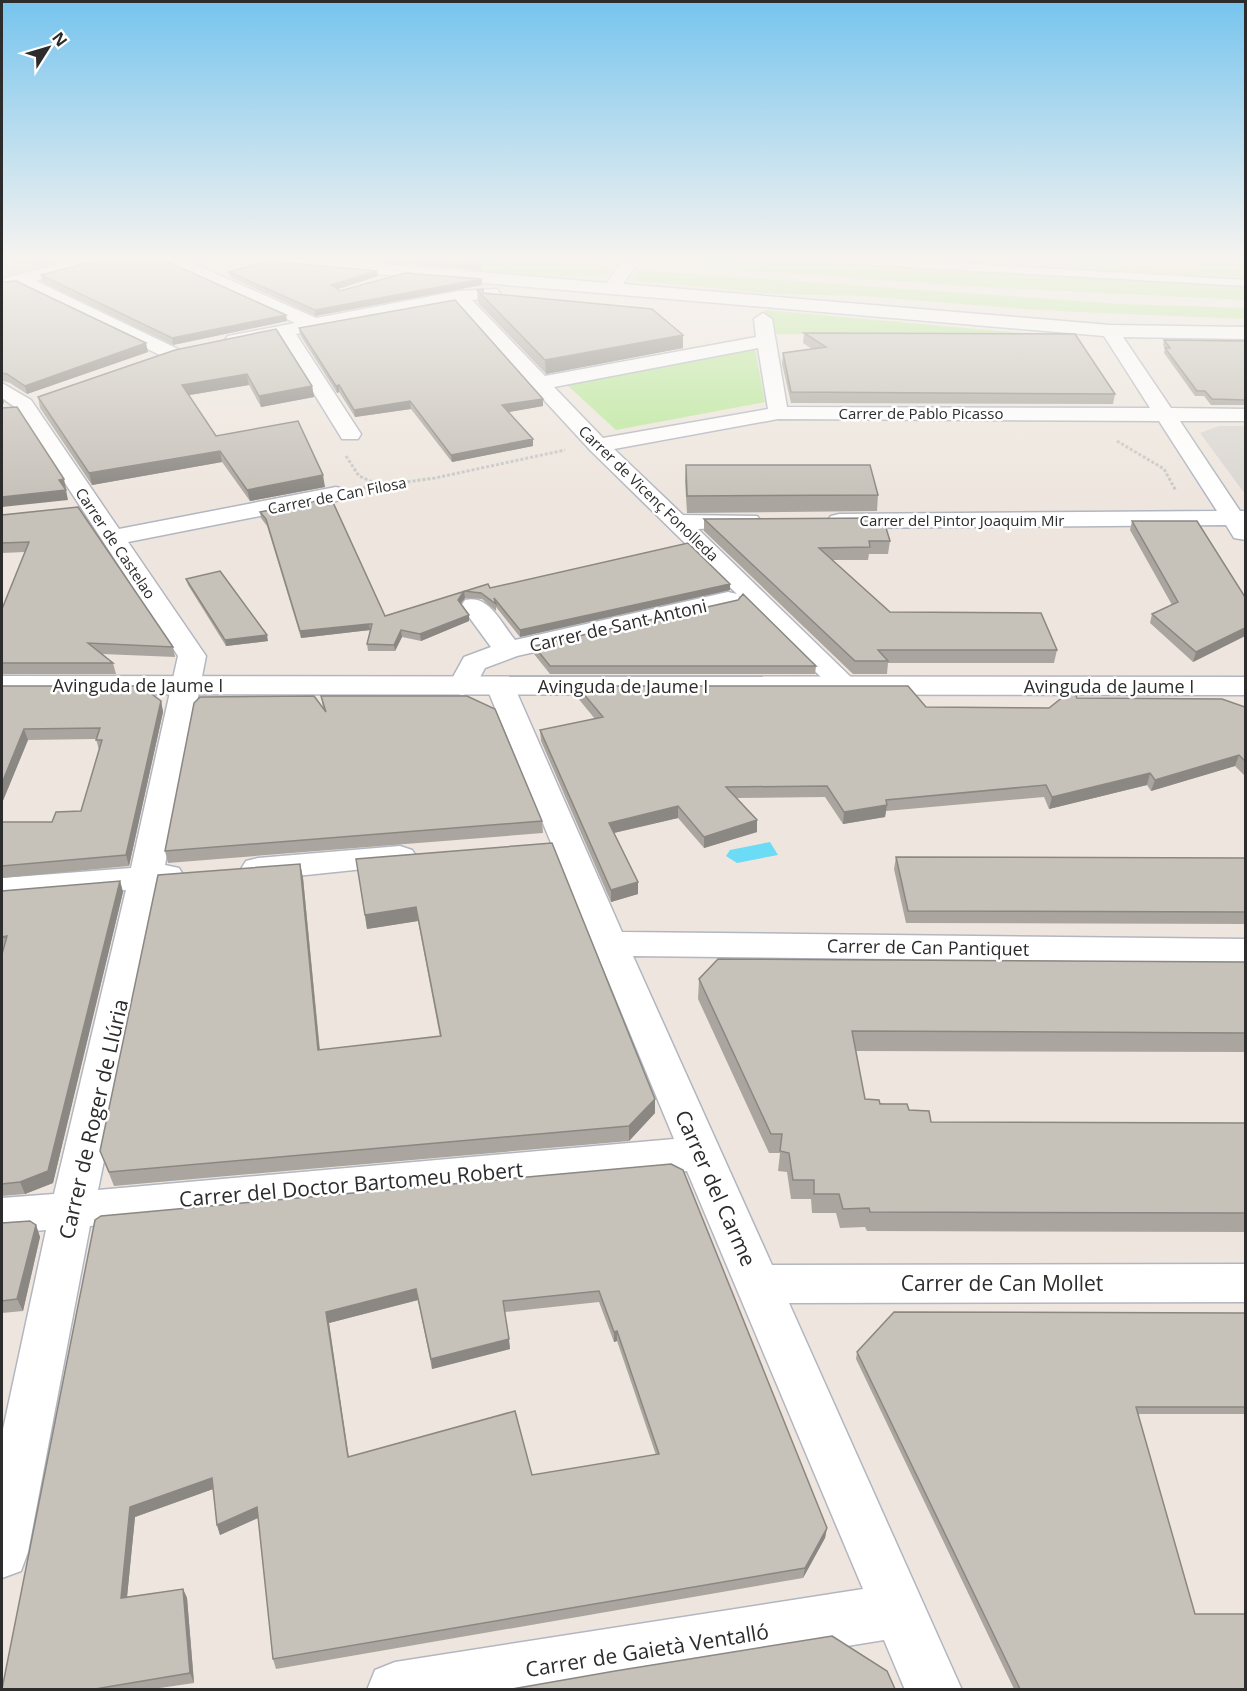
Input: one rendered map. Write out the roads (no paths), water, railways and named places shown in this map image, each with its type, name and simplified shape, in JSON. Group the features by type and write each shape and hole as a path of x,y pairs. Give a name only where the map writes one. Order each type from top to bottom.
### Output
{"street":[{"path":"139,339 171,353"},
{"path":"216,344 239,339"},
{"path":"290,339 350,434"},
{"name":"Carrer de Vicenç Fonolleda","path":"499,339 598,445 845,685"},
{"path":"1115,339 1241,524"},
{"path":"541,383 767,341 777,407"},
{"path":"148,361 171,353 194,349"},
{"path":"2,389 33,401"},
{"path":"2,412 33,401"},
{"name":"Carrer de Castelao","path":"33,401 91,506 192,656 188,686"},
{"name":"Carrer de Pablo Picasso","path":"598,445 778,413 1245,416"},
{"name":"Carrer de Can Filosa","path":"111,538 336,494"},
{"path":"61,510 91,506"},
{"path":"678,522 766,521"},
{"name":"Carrer del Pintor Joaquim Mir","path":"814,521 1241,524"},
{"name":"Carrer de Sant Antoni","path":"474,606 490,674 728,600"},
{"name":"Avinguda de Jaume I","path":"2,684 188,686 490,674 845,685 1245,686"},
{"name":"Carrer del Carme","path":"490,674 549,846 610,944 934,1689"},
{"name":"Carrer de Roger de Llúria","path":"2,1552 72,1209 188,686"},
{"path":"227,871 426,855"},
{"path":"2,889 192,874"},
{"name":"Carrer de Can Pantiquet","path":"610,944 1245,951"},
{"name":"Carrer del Doctor Bartomeu Robert","path":"2,1216 701,1153"},
{"name":"Carrer de Can Mollet","path":"758,1284 1245,1283"},
{"name":"Carrer de Gaietà Ventalló","path":"395,1689 900,1610"}],"water":[{"path":"770,842 778,855 737,863 726,856 730,850"}]}
